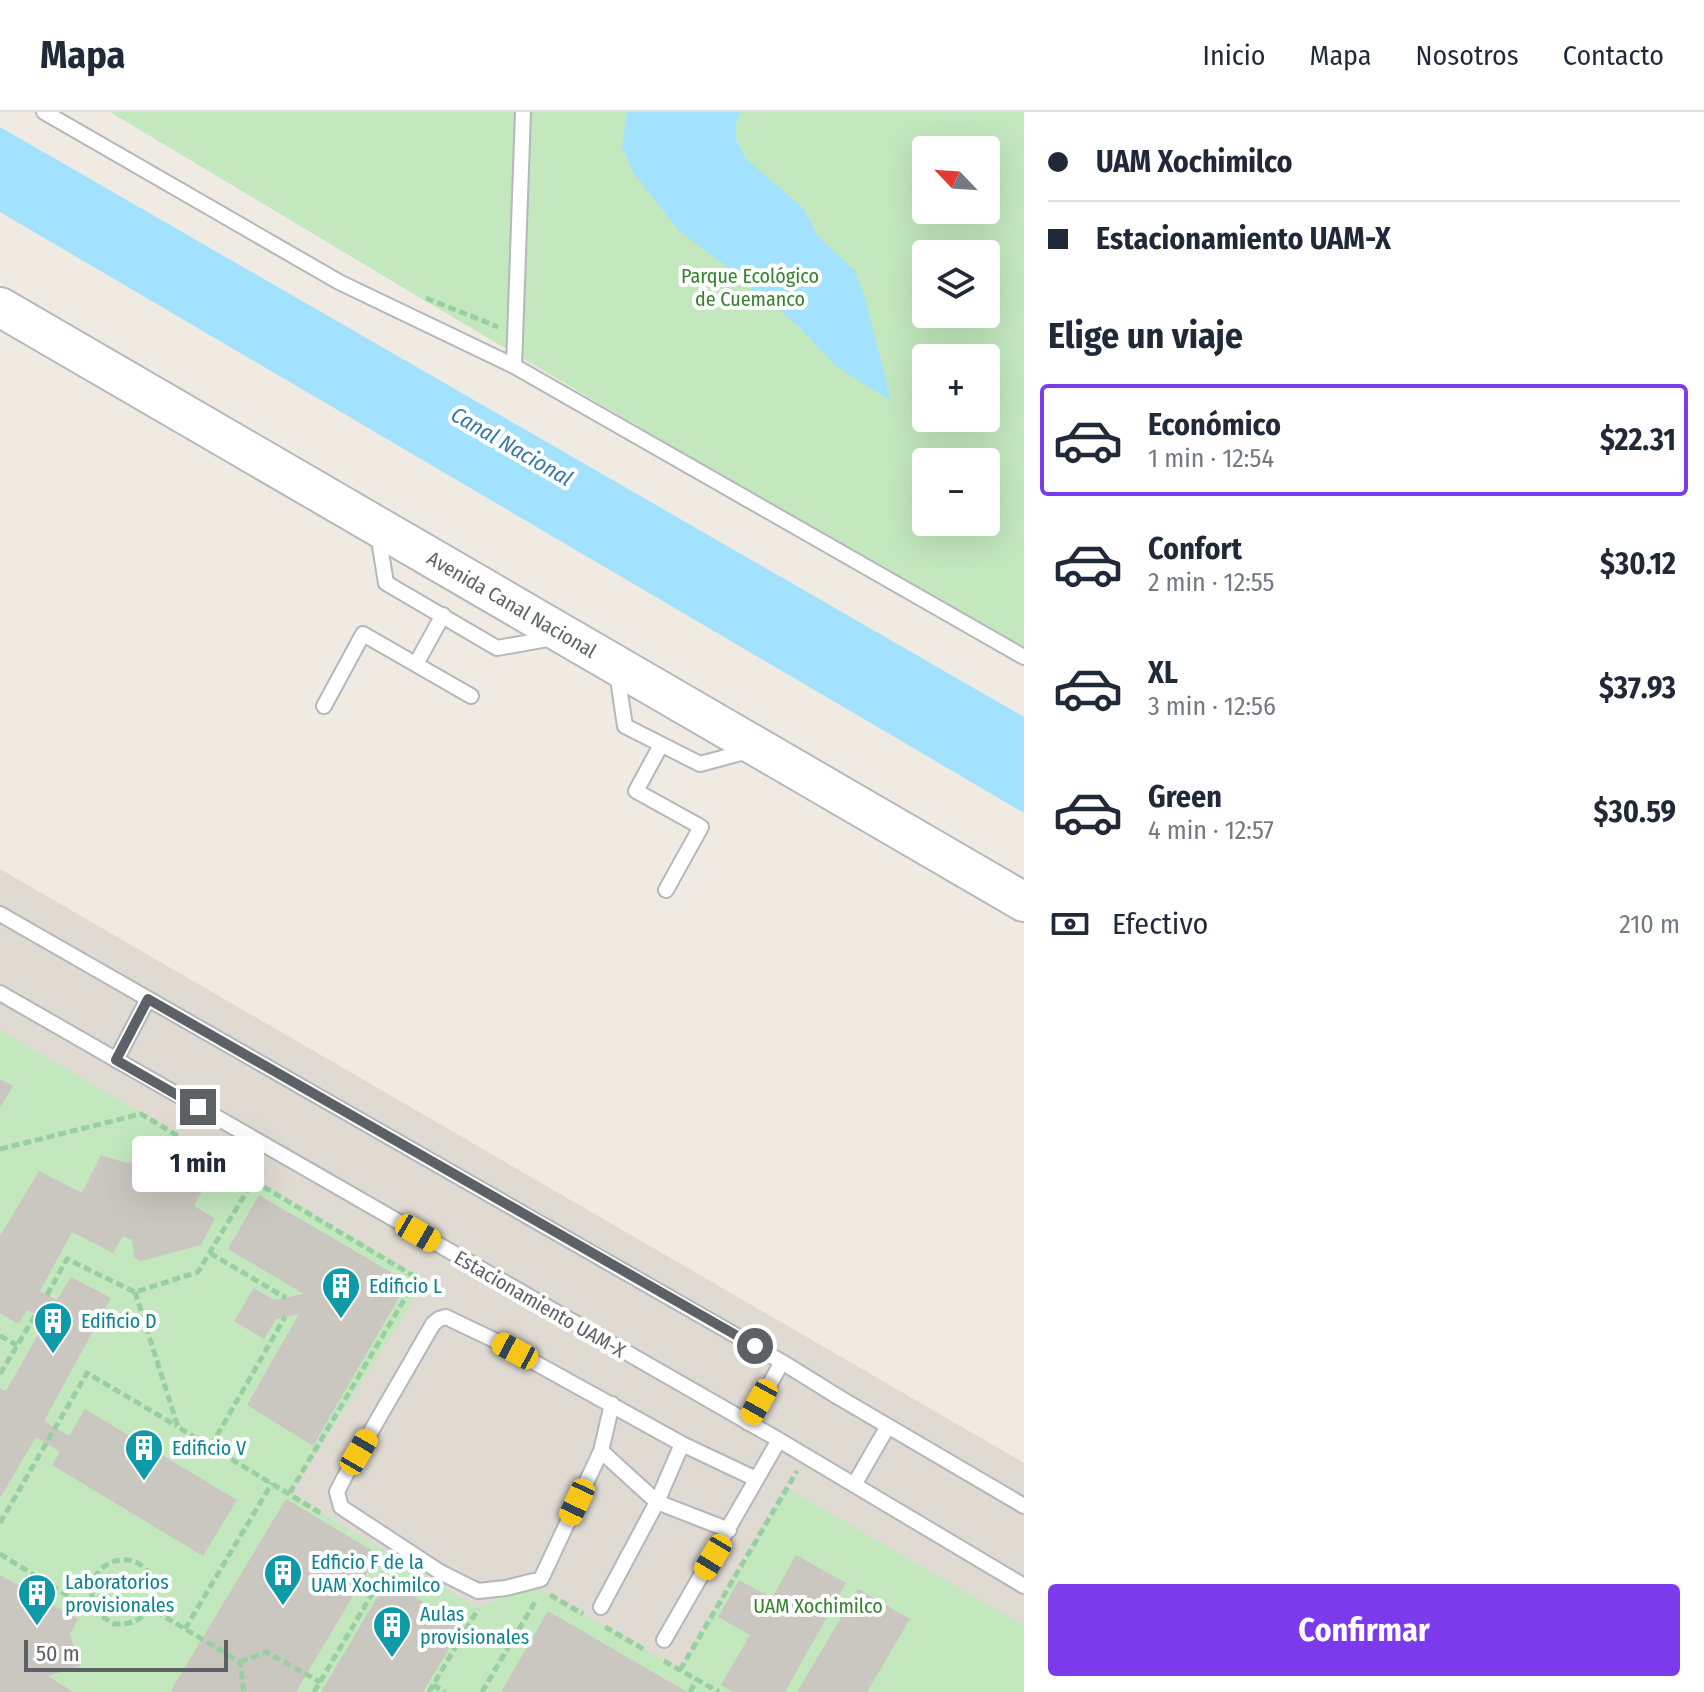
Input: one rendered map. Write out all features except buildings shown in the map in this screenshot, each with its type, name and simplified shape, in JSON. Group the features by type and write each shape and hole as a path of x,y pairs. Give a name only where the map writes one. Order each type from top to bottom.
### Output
{"main road":[{"name":"Avenida Canal Nacional","path":"0,307 1024,902"}],"lane":[{"path":"44,112 339,282 514,366 1024,657"},
{"path":"514,366 523,112"},
{"path":"376,526 386,583 497,648 565,635"},
{"path":"416,664 443,615"},
{"path":"324,706 363,634 471,696"},
{"path":"615,664 625,726 700,764 760,748"},
{"path":"661,745 636,791 701,827 666,890"},
{"path":"0,914 782,1362 1024,1506"},
{"name":"Estacionamiento UAM-X","path":"0,993 805,1457"},
{"path":"116,1060 148,999"},
{"path":"612,1404 601,1451 541,1579 478,1591 440,1572 341,1507 337,1492 344,1478 433,1324 446,1317 494,1340 612,1404 682,1444 756,1479"},
{"path":"748,1423 782,1362"},
{"path":"854,1485 888,1426"},
{"path":"664,1640 779,1440"},
{"path":"601,1607 657,1502 682,1444"},
{"path":"601,1451 657,1502 729,1530"},
{"path":"805,1457 1024,1586"}],"path":[{"path":"0,1149 141,1114 417,1278 289,1494"},
{"path":"47,1295 67,1259 135,1292 198,1272 253,1181"},
{"path":"210,1253 286,1298"},
{"path":"0,1374 36,1314"},
{"path":"211,1446 285,1317"},
{"path":"0,1336 17,1345"},
{"path":"0,1523 87,1373 178,1427"},
{"path":"680,1670 805,1457"},
{"path":"185,1629 272,1483"},
{"path":"0,1554 104,1619 125,1625 136,1622 152,1609 155,1584 144,1567 135,1562 115,1561 98,1572 90,1591 96,1611 104,1619"},
{"path":"314,1692 394,1557"},
{"path":"482,1692 541,1591"},
{"path":"429,1692 478,1608"},
{"path":"152,1609 240,1662"},
{"path":"240,1662 266,1652 320,1682"},
{"path":"240,1662 244,1692"},
{"path":"690,1692 697,1679"},
{"path":"433,1685 445,1692"}],"shaded area":[{"path":"0,869 1024,1463 1024,1692 0,1692"}],"green space":[{"name":"Parque Ecológico de Cuemanco","path":"110,112 1024,112 1024,654 422,299"},
{"name":"UAM Xochimilco","path":"0,1030 426,1280 290,1494 478,1608 532,1585 680,1670 787,1488 1024,1626 1024,1692 73,1692 48,1676 79,1666 70,1634 77,1619 0,1575"}],"water":[{"path":"627,112 741,112 735,137 746,159 804,209 818,236 855,271 891,401 837,367 781,311 759,300 745,280 679,231 635,175 622,147"},
{"name":"Canal Nacional","path":"0,127 1024,717 1024,813 0,212"}],"place":[{"name":"Edificio L","path":"341,1320"},
{"name":"Edificio D","path":"53,1355"},
{"name":"Edificio V","path":"144,1482"},
{"name":"Edficio F de la UAM Xochimilco","path":"283,1607"},
{"name":"Laboratorios provisionales","path":"37,1627"},
{"name":"Aulas provisionales","path":"392,1659"}],"route":[{"path":"198,1107 116,1060 148,999 755,1346"}]}
